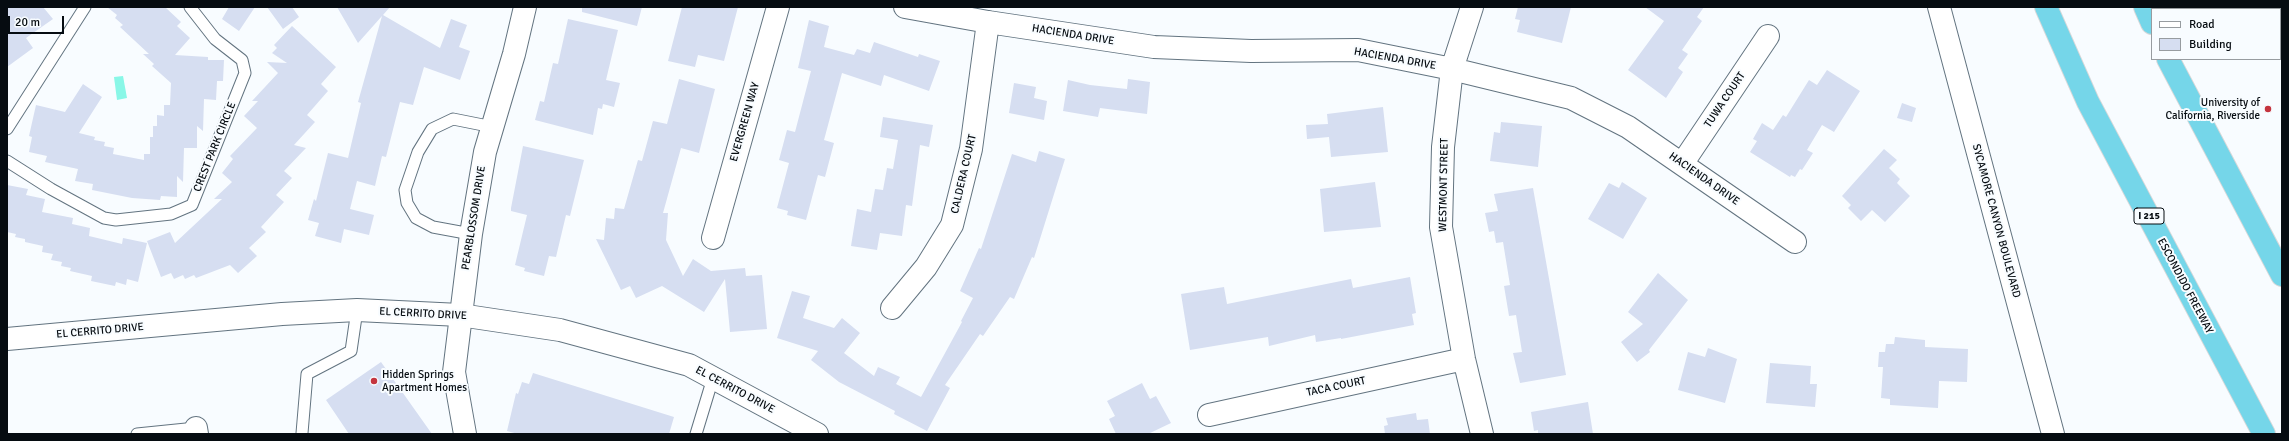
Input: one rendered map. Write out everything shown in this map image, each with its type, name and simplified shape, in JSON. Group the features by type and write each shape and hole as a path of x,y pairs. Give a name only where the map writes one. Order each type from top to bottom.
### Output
{"highway":[{"name":"ESCONDIDO FREEWAY","path":"2046,7 2088,102 2264,434"},
{"path":"2145,7 2151,21"},
{"path":"2169,60 2282,275"}],"street":[{"name":"PEARBLOSSOM DRIVE","path":"465,434 454,372 471,234 485,152 514,54 525,7"},
{"name":"EVERGREEN WAY","path":"713,238 778,7"},
{"name":"HACIENDA DRIVE","path":"905,7 988,22 1154,47 1251,51 1358,50 1452,69 1571,98 1628,127 1795,242"},
{"name":"WESTMONT STREET","path":"1472,7 1452,69 1443,147 1441,227 1464,359 1482,434"},
{"name":"SYCAMORE CANYON BOULEVARD","path":"1940,7 2053,434"},
{"name":"CALDERA COURT","path":"892,308 926,267 952,225 971,149 988,22"},
{"name":"TUWA COURT","path":"1682,164 1768,36"},
{"name":"EL CERRITO DRIVE","path":"7,339 282,314 357,310 460,315 560,330 689,365 817,434"},
{"name":"TACA COURT","path":"1209,415 1464,359"}],"lane":[{"path":"7,129 85,7"},
{"name":"CREST PARK CIRCLE","path":"7,161 51,189 104,218 116,220 171,214 192,205 245,73 242,60 215,39 190,7"},
{"path":"471,234 433,227 416,218 407,203 405,190 418,152 432,129 453,119 493,127"},
{"path":"302,433 307,374 351,351 357,310"},
{"path":"696,434 713,378"},
{"path":"136,434 197,431"}],"shaded area":[{"path":"123,76 127,98 117,100 114,77"}],"building":[{"path":"7,7 43,7 53,19 26,38 33,48 7,67"},
{"path":"107,7 165,7 181,22 177,26 190,38 175,55 208,57 208,60 224,60 223,81 217,81 216,100 204,99 203,131 197,126 197,148 184,148 183,182 177,176 177,197 161,196 160,200 132,198 92,190 93,184 75,181 78,169 45,162 47,156 29,152 32,137 29,136 36,105 65,112 83,84 102,97 79,133 95,137 94,140 105,142 104,146 114,148 113,154 144,160 144,154 150,154 150,137 153,137 153,126 157,126 157,115 164,116 164,105 170,105 171,83 152,66 154,64 143,54 149,54 120,27 123,25 115,18 117,15"},
{"path":"229,7 255,7 239,31 222,19"},
{"path":"267,7 292,7 299,17 283,29"},
{"path":"337,7 390,7 383,15 440,48 451,19 467,25 459,47 470,51 460,80 424,67 413,105 400,102 386,157 382,156 375,186 357,181 350,209 374,215 369,235 344,229 341,243 315,236 319,223 308,220 314,199 316,201 328,153 348,158 361,103 358,102 382,16 358,43"},
{"path":"582,7 642,7 637,26 582,12"},
{"path":"682,7 738,7 724,61 698,55 695,67 668,61"},
{"path":"1518,7 1571,7 1562,43 1517,32 1520,20 1515,19"},
{"path":"1645,7 1704,7 1697,17 1702,21 1682,50 1688,54 1678,68 1683,72 1666,98 1628,70 1664,21"},
{"path":"568,19 618,30 606,80 620,83 614,107 603,104 602,109 598,108 593,135 535,120 540,101 544,102 553,63 558,64"},
{"path":"809,20 829,26 824,47 854,55 857,49 870,53 874,42 918,57 919,54 940,61 929,91 884,75 881,86 842,73 824,140 834,143 825,177 818,175 806,220 787,215 788,211 777,208 789,163 779,160 787,130 795,132 811,71 798,68"},
{"path":"292,26 336,67 321,84 328,91 307,115 315,122 294,145 306,148 284,171 292,178 276,195 284,202 261,227 266,232 249,248 257,256 238,273 230,265 196,278 194,275 185,279 183,275 174,279 171,273 161,277 147,241 170,232 175,243 222,199 214,199 232,182 222,173 233,159 230,156 257,128 244,116 258,101 252,101 278,73 267,62 287,63 272,53 277,48 274,45"},
{"path":"1827,70 1860,91 1834,132 1822,125 1807,150 1813,153 1802,170 1800,169 1795,177 1791,175 1790,177 1750,152 1757,141 1753,139 1762,123 1773,130 1783,115 1786,117 1809,80 1817,85"},
{"path":"679,79 715,89 699,153 681,148 663,213 668,213 666,240 683,276 693,259 711,271 745,268 746,276 762,275 767,329 730,332 725,279 704,312 662,286 636,298 630,286 621,290 596,239 604,240 606,218 614,219 615,208 624,209 638,160 642,161 653,121 667,124"},
{"path":"1128,79 1150,82 1147,114 1100,108 1098,117 1063,111 1068,80 1090,85 1127,89"},
{"path":"1014,83 1036,87 1034,98 1047,101 1044,120 1009,113"},
{"path":"1902,103 1916,108 1912,122 1897,118"},
{"path":"1383,107 1388,152 1331,157 1329,137 1307,139 1306,125 1328,124 1327,114"},
{"path":"883,117 933,125 929,147 920,145 912,206 906,205 902,236 880,233 877,250 851,246 857,209 871,212 875,189 883,190 887,168 893,169 898,140 880,137"},
{"path":"1501,122 1542,126 1538,167 1490,161 1494,132 1500,133"},
{"path":"523,146 584,160 570,216 566,215 556,257 549,256 544,276 524,271 525,268 515,265 527,215 511,211"},
{"path":"1884,149 1897,160 1889,168 1900,179 1897,183 1910,196 1885,222 1872,210 1861,221 1848,208 1851,205 1842,196"},
{"path":"1039,151 1065,159 1034,258 1032,257 1014,299 1010,297 983,336 980,334 945,385 950,388 927,431 894,414 895,411 839,382 811,360 818,351 777,338 792,291 810,296 803,318 834,328 842,318 860,333 844,353 874,376 878,367 900,377 896,384 921,397 962,322 961,321 973,298 960,291 979,248 981,249 1012,154 1036,162"},
{"path":"1375,182 1381,227 1324,232 1320,189"},
{"path":"1622,182 1647,198 1623,239 1588,219 1609,183 1619,188"},
{"path":"7,185 28,189 26,195 45,199 42,212 73,218 72,224 90,228 89,236 122,244 123,238 147,243 138,282 127,279 126,285 116,282 115,286 91,281 92,276 70,271 71,268 61,266 62,262 51,260 53,254 42,252 43,246 25,242 25,239 15,237 16,234 7,232"},
{"path":"1533,188 1566,375 1520,383 1513,353 1522,352 1516,315 1509,316 1504,286 1510,285 1503,242 1496,243 1494,231 1489,232 1485,213 1498,211 1494,194"},
{"path":"1658,273 1688,300 1649,350 1650,352 1637,362 1621,342 1643,324 1628,312"},
{"path":"1410,277 1416,313 1412,314 1414,325 1341,339 1316,342 1315,335 1269,346 1268,337 1190,350 1181,294 1224,287 1227,304 1351,279 1353,288"},
{"path":"1895,337 1925,340 1925,347 1968,349 1967,382 1939,381 1938,408 1890,405 1890,399 1881,398 1883,367 1878,367 1879,352 1885,352 1886,344 1894,344"},
{"path":"1708,348 1737,359 1725,403 1678,390 1688,352 1705,357"},
{"name":"Hidden Springs Apartment Homes","path":"381,362 432,434 349,434 326,400"},
{"path":"1770,363 1811,366 1810,384 1817,384 1815,407 1766,403"},
{"path":"533,373 674,417 669,434 518,434 507,431 516,393 518,394 522,382 529,384"},
{"path":"1142,383 1150,399 1156,396 1171,423 1148,434 1116,434 1109,419 1115,416 1107,401"},
{"path":"1588,402 1593,434 1538,434 1538,430 1534,431 1531,412"},
{"path":"1416,413 1417,420 1428,419 1430,434 1385,434 1384,426 1388,425 1386,418"}],"place":[{"name":"University of California, Riverside","path":"2268,109"},
{"name":"Hidden Springs Apartment Homes","path":"374,381"}]}
